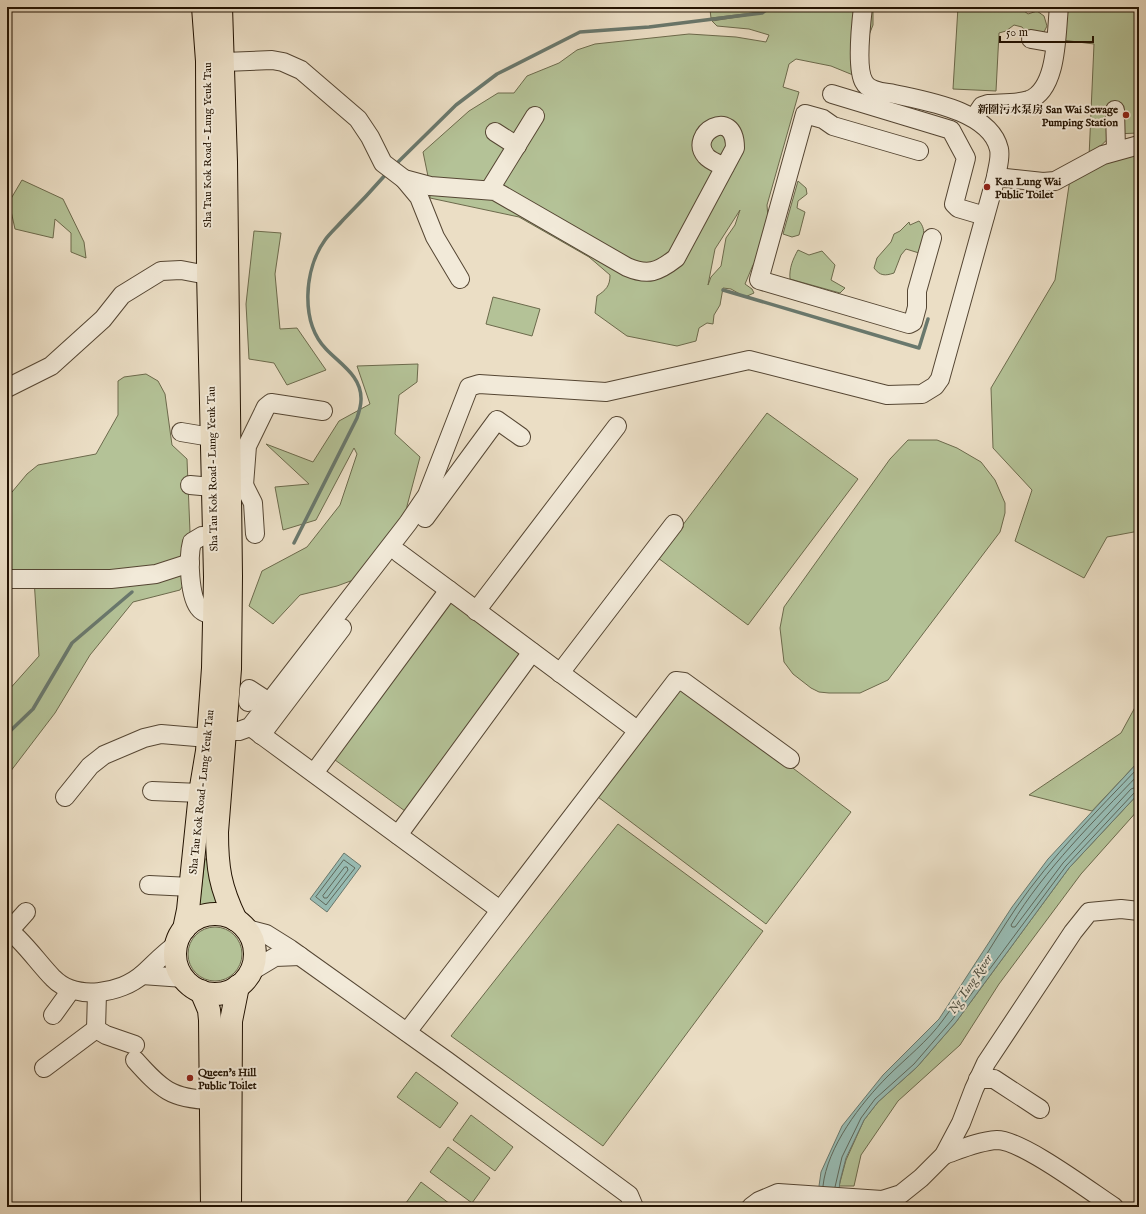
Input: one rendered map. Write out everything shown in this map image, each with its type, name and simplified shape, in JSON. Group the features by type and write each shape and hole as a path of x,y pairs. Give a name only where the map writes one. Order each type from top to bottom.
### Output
{"main road":[{"name":"Sha Tau Kok Road – Lung Yeuk Tau","path":"203,7 207,61 208,272 211,437 229,486 212,537 215,577 214,616 217,734 217,856 220,882 241,924 252,938 255,949 254,961 244,979 230,1021 230,1207"},
{"name":"Sha Tau Kok Road – Lung Yeuk Tau","path":"212,1207 210,1020 208,1010 176,960 191,887 200,793 217,734 230,664 224,62 221,7"},
{"path":"180,936 194,920 206,915 220,914 241,924"},
{"path":"192,984 220,993 244,979"}],"street":[{"path":"256,731 269,702 408,523 427,495 469,387 472,385 479,384 606,392 749,360 874,393 887,395 922,394 935,386 940,379 996,177 999,149 986,127 974,118 927,101 869,88 861,77 861,30 863,7"},
{"path":"974,118 982,106 988,104 1022,101 1038,95 1049,80 1059,7"},
{"path":"1031,39 1054,43"},
{"path":"224,62 272,60 283,62 301,70 358,119 370,137 374,148 383,163 404,179 419,197 435,237 460,279"},
{"path":"832,94 951,130 966,158 954,204 958,208 985,216"},
{"path":"881,139 893,94"},
{"path":"1115,110 1116,150"},
{"path":"919,150 833,126 823,119 808,114 803,116 759,280 911,324 917,307 917,291 932,238"},
{"path":"490,190 535,116"},
{"path":"495,132 517,146"},
{"path":"996,177 1055,182 1104,155 1116,150 1139,145"},
{"path":"404,179 430,186 490,190 573,235 627,268 640,272 650,272 664,267 676,258 725,167"},
{"path":"7,388 51,366 103,319 122,295 161,271 181,270 202,274 208,272"},
{"path":"229,486 266,407 271,403 323,410"},
{"path":"256,731 399,553 497,420 522,437"},
{"path":"476,611 617,426"},
{"path":"181,432 211,437"},
{"path":"190,485 229,486 253,503 255,534"},
{"path":"560,673 674,524"},
{"path":"212,537 202,536 192,542 190,563 196,604 201,610 214,616"},
{"path":"399,553 637,730"},
{"path":"7,579 111,579 156,574 190,563"},
{"path":"314,773 449,590"},
{"path":"398,835 532,652"},
{"path":"407,1032 673,683 680,680 790,759"},
{"path":"249,691 269,702"},
{"path":"65,797 90,766 100,758 144,738 161,734 217,734 238,731 256,731 500,910"},
{"path":"152,791 200,793"},
{"path":"149,885 191,887"},
{"path":"751,1207 759,1201 778,1193 798,1193 882,1200 901,1194 921,1178 944,1155 961,1123 978,1079 986,1063 1073,932 1089,912 1121,909 1139,911"},
{"path":"26,912 9,935 55,980 71,990 97,993 129,982 142,975 180,936"},
{"path":"241,924 266,934 300,956 407,1032 629,1195 634,1207"},
{"path":"244,979 275,957 300,956"},
{"path":"142,975 192,984"},
{"path":"53,1015 71,990"},
{"path":"96,1029 97,993"},
{"path":"96,1029 143,1060 169,1093 196,1100 211,1100"},
{"path":"44,1068 96,1029"},
{"path":"978,1079 994,1078 1040,1109"},
{"path":"944,1155 988,1141 1007,1141 1042,1159 1114,1207"}],"green space":[{"path":"737,7 768,7 761,12 711,18 710,10"},
{"path":"772,7 873,7 873,25 853,75 831,66 796,59 789,64 783,87 799,92 767,205 768,218 759,257 753,265 745,284 752,289 754,293 745,297 731,289 723,288 720,305 714,315 713,324 707,323 699,328 696,341 677,346 627,336 595,313 597,296 607,287 610,275 589,257 519,217 430,198 430,186 423,152 469,111 498,93 514,93 527,76 559,63 577,50 595,44 689,34 736,37 766,42 769,35 749,29 717,26 712,21 763,13","holes":["740,210 735,225 726,238 721,266 711,277 708,285 715,249"]},
{"path":"958,7 1019,7 1028,14 1037,11 1044,16 1047,26 1042,36 1031,35 1022,27 1014,25 1006,31 999,33 996,91 953,89"},
{"path":"1068,7 1139,7 1139,133 1113,134 1089,157 1094,44 1062,40"},
{"path":"1139,151 1139,531 1107,537 1084,578 1015,541 1032,490 993,448 991,388 1055,280 1071,172"},
{"path":"22,180 63,199 84,242 86,258 71,252 71,233 55,219 53,238 15,229 9,202"},
{"path":"798,181 806,188 807,194 798,201 797,208 805,212 799,235 792,237 783,234"},
{"path":"919,221 922,225 924,233 919,253 906,249 901,255 894,273 885,275 878,273 874,268 877,258 891,242 894,234 900,231 909,222 910,225"},
{"path":"254,231 281,233 275,274 280,329 297,328 326,370 287,385 274,363 249,359 246,304"},
{"path":"798,250 809,255 822,251 835,265 831,280 845,288 840,293 790,279 790,271 794,257"},
{"path":"493,297 540,309 532,336 486,324"},
{"path":"418,364 417,382 399,395 395,434 420,457 407,506 407,523 356,579 337,586 300,595 273,624 249,606 262,571 307,547 340,505 357,454 354,448 316,520 283,530 275,487 309,484 266,444 313,462 339,421 370,404 357,366"},
{"path":"146,374 158,381 165,394 172,445 187,459 190,532 183,554 186,581 180,590 133,602 90,655 55,713 7,776 7,692 39,656 34,579 7,579 7,498 27,474 38,465 96,454 118,415 118,381 124,377"},
{"path":"767,413 858,479 748,625 658,558"},
{"path":"908,440 937,440 957,448 981,462 995,480 1005,503 1005,513 1000,532 888,680 860,693 819,692 811,688 793,674 784,662 780,628 784,607 890,459"},
{"path":"448,598 522,652 405,811 331,757"},
{"path":"679,682 851,812 766,924 594,794"},
{"path":"1139,700 1139,761 1092,811 1029,795 1121,733"},
{"path":"1139,793 1139,809 1081,874 999,984 960,1045 898,1101 861,1155 854,1186 839,1186 846,1160 864,1120 878,1102 917,1067 956,1022 1069,868"},
{"path":"618,824 763,931 603,1146 451,1036"},
{"path":"205,859 210,859 221,907 199,908"},
{"path":"210,927 220,927 230,931 238,939 242,949 242,959 238,969 230,977 220,981 210,981 200,977 192,969 188,959 188,949 192,939 200,931"},
{"path":"416,1072 458,1103 440,1128 397,1097"},
{"path":"471,1115 513,1147 495,1171 453,1140"},
{"path":"448,1147 490,1178 472,1203 430,1172"},
{"path":"421,1182 454,1207 403,1207"}],"water":[{"name":"Ng Tung River","path":"1139,761 1139,793 1069,868 956,1022 917,1067 878,1102 864,1120 846,1158 840,1181 837,1207 816,1207 821,1172 842,1126 883,1075 939,1019 1012,907 1048,859"},
{"path":"344,853 361,866 327,912 310,899"}],"waterway":[{"path":"394,166 456,105 497,74 580,32 649,27 762,13 770,7"},
{"path":"294,543 357,418 361,402 358,384 354,377 326,349 318,338 312,325 309,310 309,280 318,252 327,237 387,173"},
{"path":"723,290 919,348 928,319"},
{"path":"7,734 33,709 72,643 132,592"}],"place":[{"name":"新圍污水泵房 San Wai Sewage Pumping Station","path":"1126,115"},
{"name":"Kan Lung Wai Public Toilet","path":"987,187"},
{"name":"Queen's Hill Public Toilet","path":"190,1078"}]}
